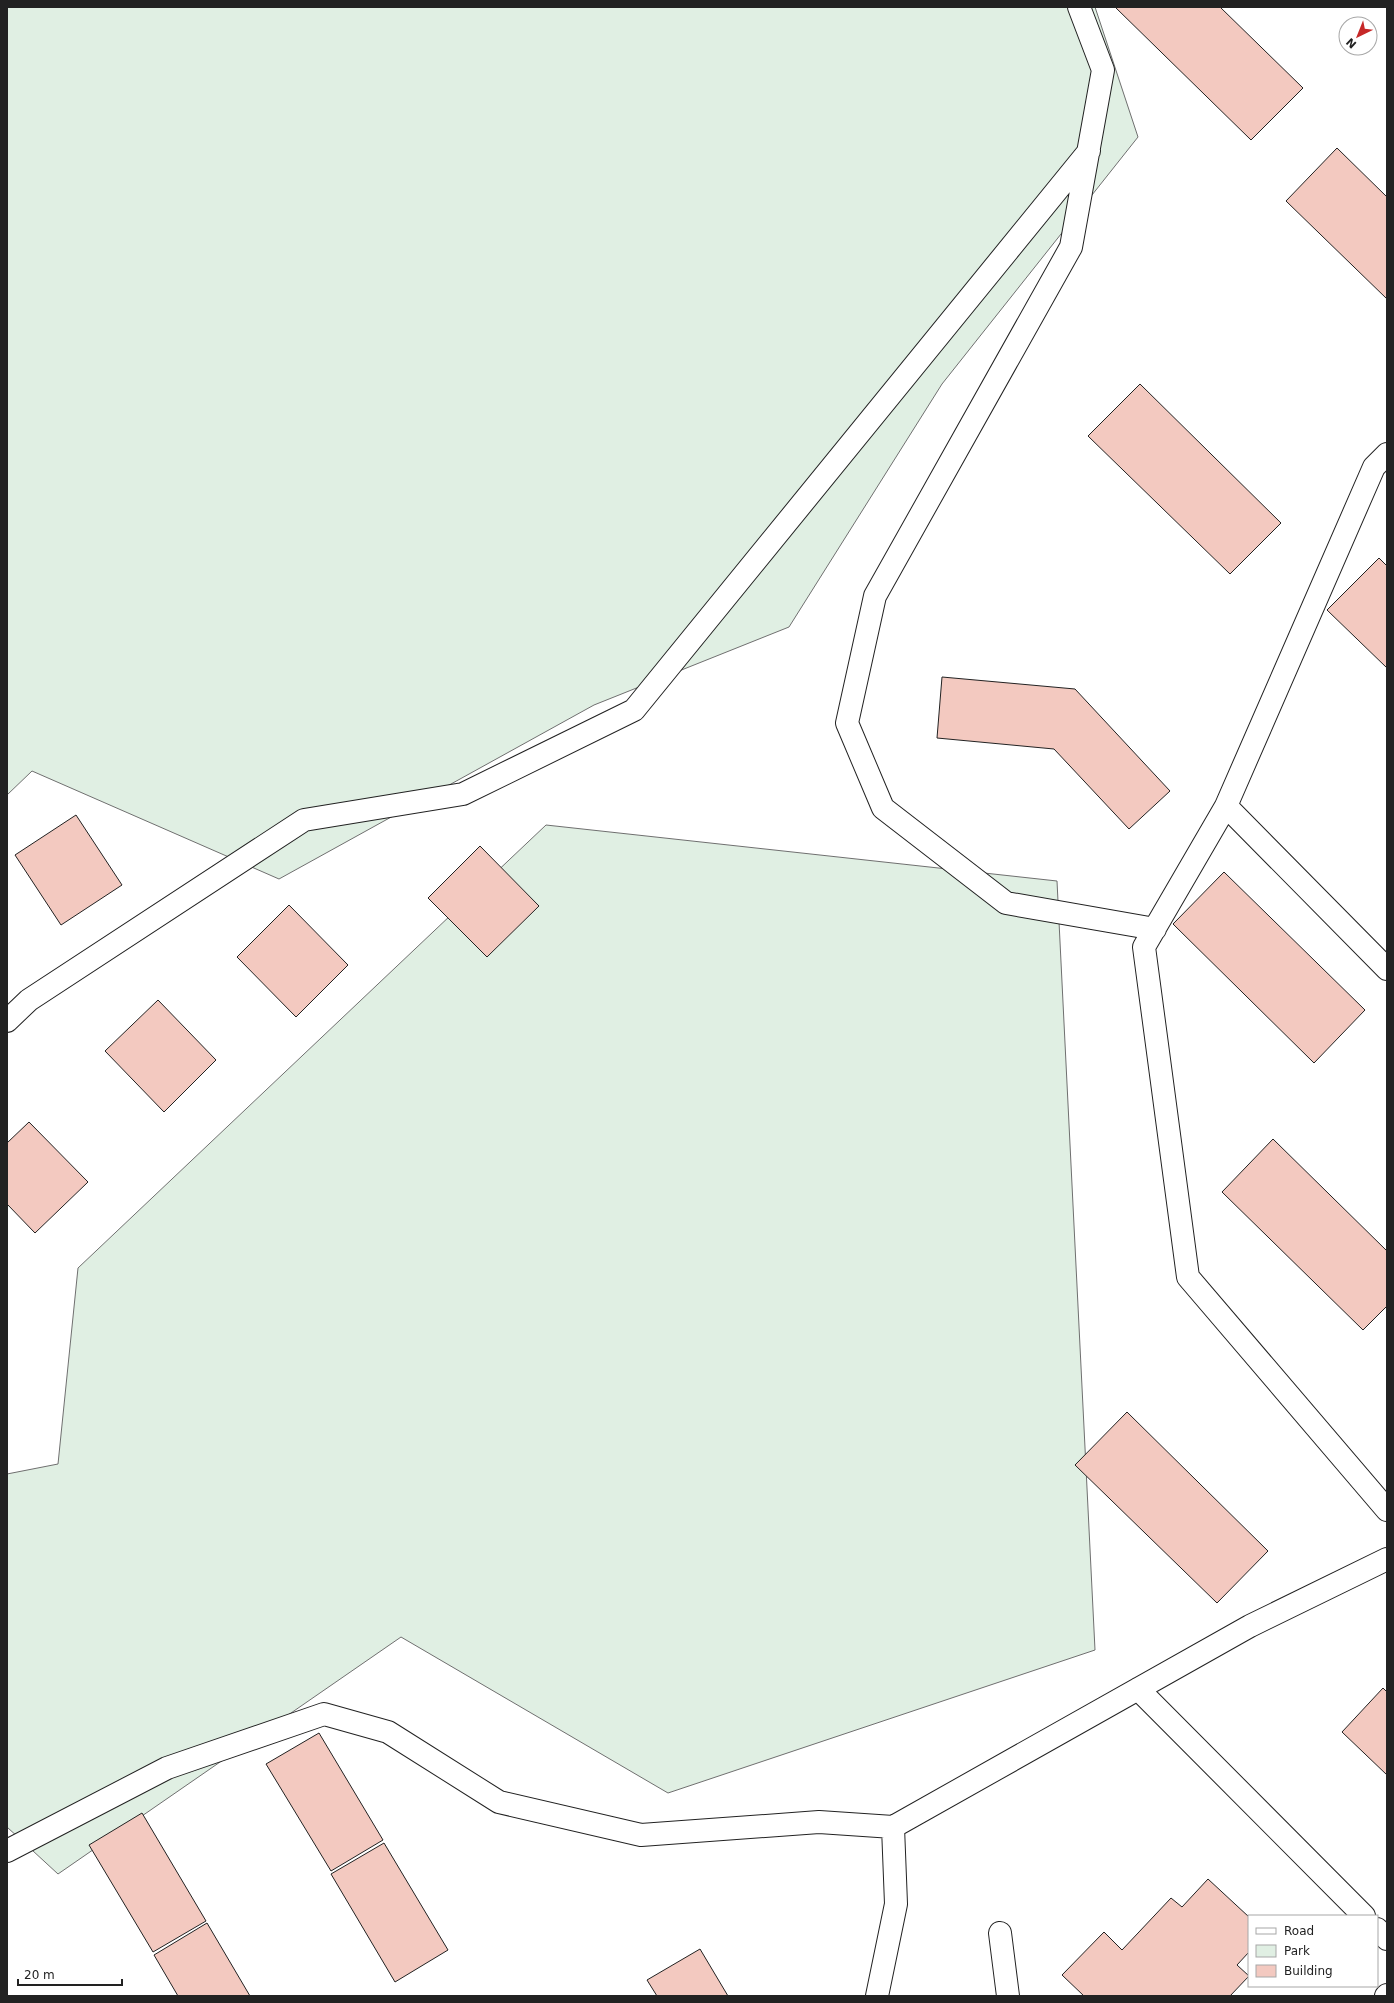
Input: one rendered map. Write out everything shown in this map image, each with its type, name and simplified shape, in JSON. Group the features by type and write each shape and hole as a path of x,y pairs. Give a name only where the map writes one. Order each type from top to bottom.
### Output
{"street":[{"path":"1079,7 1103,70 1071,247 875,596 847,723 883,808 1006,903 1155,929"},
{"path":"7,1021 28,1000 304,820 463,794 634,710 1089,151"},
{"path":"1387,454 1374,467 1226,806 1144,947 1188,1277 1387,1510"},
{"path":"1226,806 1387,969"},
{"path":"7,1850 167,1768 324,1714 388,1732 499,1802 641,1835 819,1822 893,1827 1250,1626 1387,1559"},
{"path":"1138,1689 1363,1915"},
{"path":"877,1996 896,1904 893,1827"},
{"path":"1378,1930 1387,1939"},
{"path":"1000,1933 1008,1996"}],"green space":[{"path":"7,7 1095,7 1138,137 942,384 789,627 594,705 279,879 32,771 7,795"},
{"path":"546,825 1057,881 1095,1650 668,1793 401,1637 58,1874 7,1827 7,1474 58,1464 78,1268"}],"building":[{"path":"1115,7 1220,7 1303,88 1251,140"},
{"path":"1337,148 1387,197 1387,299 1286,201"},
{"path":"1140,384 1281,523 1230,574 1088,436"},
{"path":"1379,558 1387,566 1387,668 1327,610"},
{"path":"942,677 1075,689 1170,791 1129,829 1054,749 937,738"},
{"path":"76,815 122,885 61,925 15,855"},
{"path":"480,846 539,906 487,957 428,898"},
{"path":"1224,872 1365,1010 1314,1063 1173,924"},
{"path":"289,905 348,965 296,1017 237,957"},
{"path":"158,1000 216,1060 164,1112 105,1051"},
{"path":"29,1122 88,1182 35,1233 7,1204 7,1143"},
{"path":"1273,1139 1387,1251 1387,1306 1363,1330 1222,1192"},
{"path":"1127,1412 1268,1551 1217,1603 1075,1465"},
{"path":"1383,1688 1387,1692 1387,1775 1342,1732"},
{"path":"319,1733 383,1840 331,1871 266,1764"},
{"path":"142,1813 206,1921 153,1952 89,1845"},
{"path":"384,1843 448,1950 395,1982 331,1874"},
{"path":"1208,1879 1248,1916 1248,1953 1237,1965 1248,1975 1248,1977 1230,1996 1084,1996 1062,1975 1104,1932 1122,1950 1171,1898 1182,1907"},
{"path":"207,1923 250,1996 178,1996 154,1955"},
{"path":"700,1949 728,1996 657,1996 647,1980"}]}
